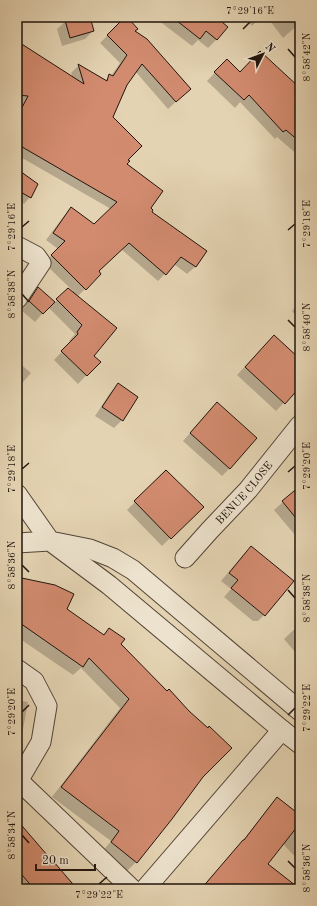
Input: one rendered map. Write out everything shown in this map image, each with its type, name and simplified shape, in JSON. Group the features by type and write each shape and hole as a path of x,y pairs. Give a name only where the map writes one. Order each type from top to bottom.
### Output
{"street":[{"path":"17,246 36,256 41,263 17,299"},
{"name":"BENUE CLOSE","path":"186,558 248,490 300,425"},
{"path":"17,494 50,541 109,585 300,744"},
{"path":"17,543 50,541 90,548 113,558 133,570 300,711"},
{"path":"17,669 34,681 47,706 41,742 18,782 132,889"},
{"path":"145,889 282,730"}],"building":[{"path":"76,17 90,17 94,31 70,38 65,20"},
{"path":"125,17 127,17 138,29 135,31 147,39 191,89 176,102 142,64 127,85 113,117 142,146 128,160 130,161 127,164 163,191 151,208 153,210 152,212 207,251 196,267 181,257 166,275 129,243 99,271 101,274 86,290 51,255 65,241 53,233 71,207 94,224 117,202 17,144 17,117 28,96 17,95 17,41 84,84 78,64 107,81 109,74 113,76 127,55 107,35"},
{"path":"172,17 216,17 228,27 217,40 206,31 200,39"},
{"path":"260,51 300,88 300,142 286,130 283,132 249,95 244,100 214,72 227,59 240,72"},
{"path":"17,169 38,184 31,198 17,190"},
{"path":"38,287 55,302 43,314 29,301"},
{"path":"68,288 117,328 94,356 101,362 87,376 61,351 78,334 77,332 82,325 56,299"},
{"path":"274,335 300,359 300,387 285,404 245,367"},
{"path":"118,383 138,397 123,421 102,407"},
{"path":"217,402 257,438 230,469 190,433"},
{"path":"166,470 204,507 171,539 134,501"},
{"path":"300,486 300,523 282,501"},
{"path":"251,546 294,581 265,616 231,588 238,580 229,573"},
{"path":"17,577 55,585 74,594 67,609 104,635 109,628 125,639 121,644 167,691 169,689 189,711 208,728 209,726 232,748 203,777 137,863 111,842 119,831 61,787 129,699 89,658 83,667 17,621"},
{"path":"277,797 300,815 300,823 268,864 300,889 201,889 244,840"},
{"path":"17,820 77,889 34,889 17,869"}]}
